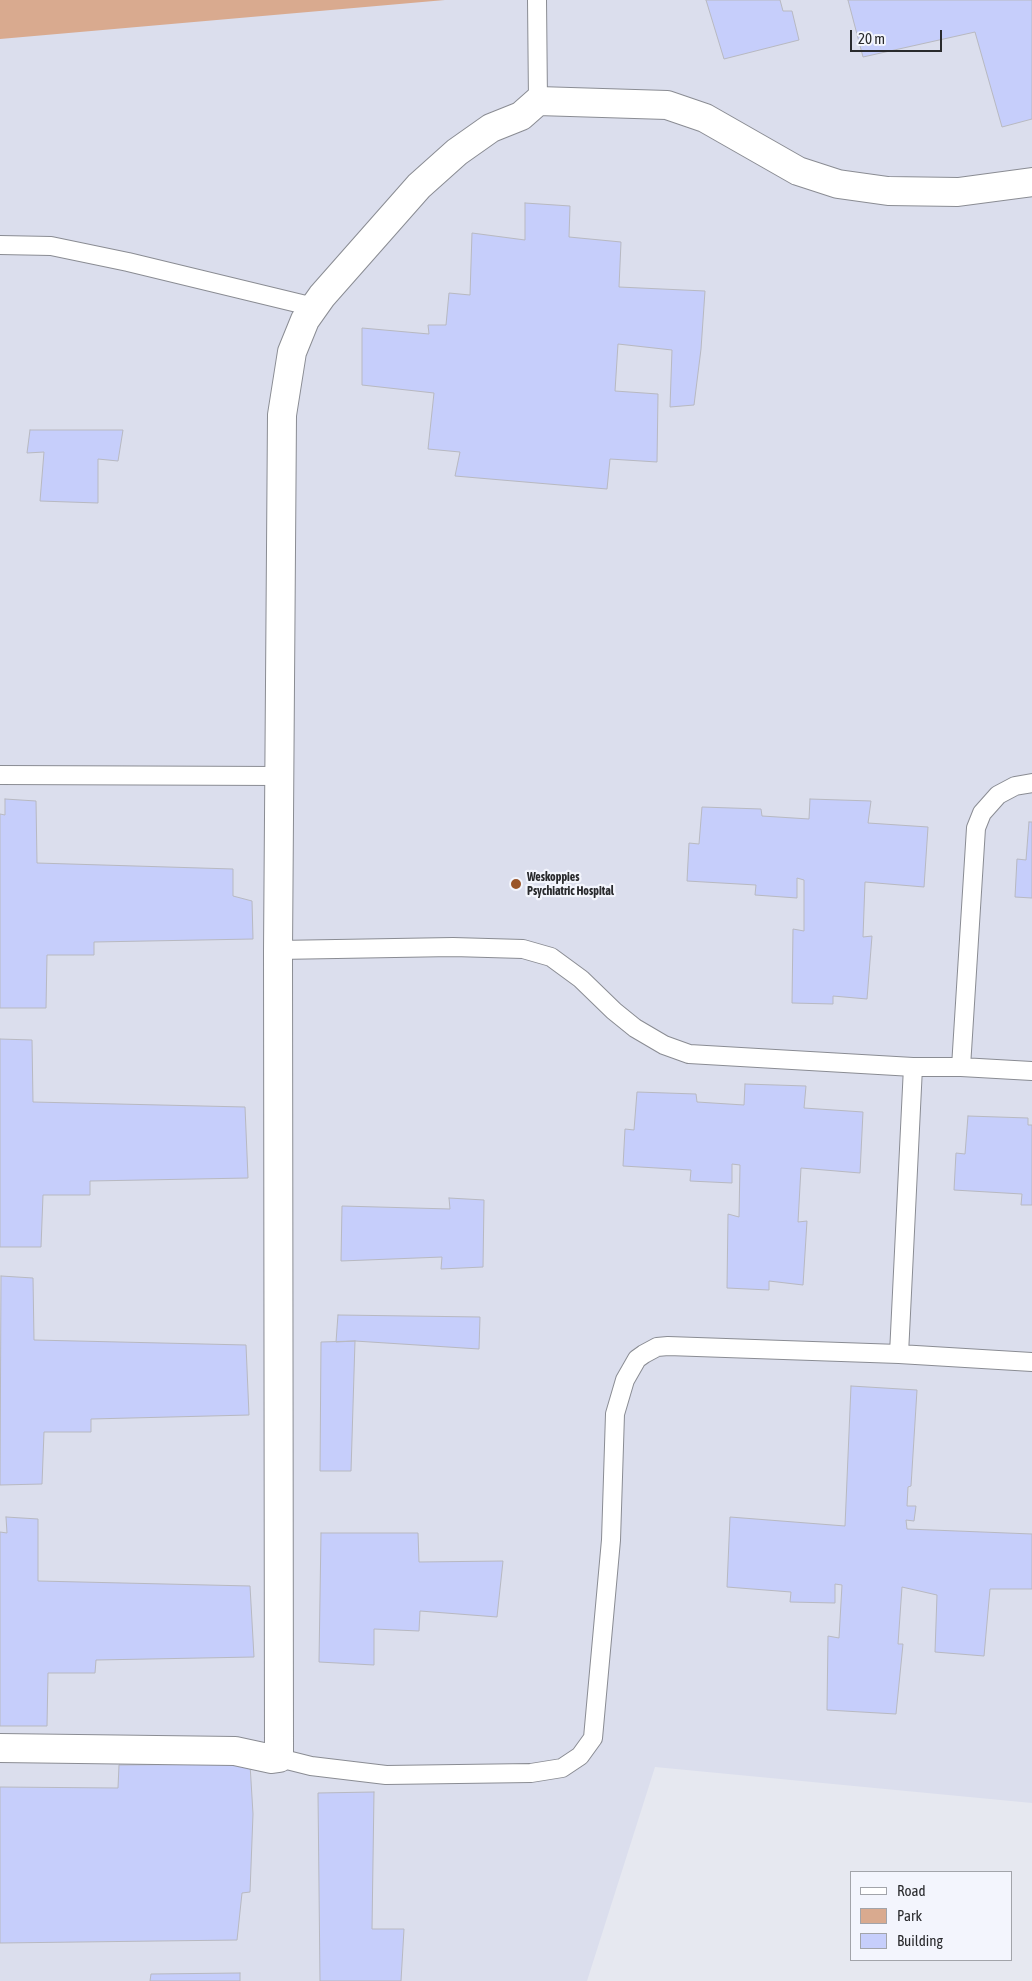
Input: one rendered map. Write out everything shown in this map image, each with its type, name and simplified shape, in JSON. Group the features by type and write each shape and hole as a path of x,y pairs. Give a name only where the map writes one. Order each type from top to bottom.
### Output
{"street":[{"path":"0,1748 235,1751 272,1759 279,1758 278,950 282,415 292,352 305,320 322,296 419,186 457,152 491,128 521,116 538,101 668,105 705,118 798,171 838,184 888,191 958,192 1032,182"}],"lane":[{"path":"537,0 538,101"},
{"path":"0,245 51,246 128,262 314,307"},
{"path":"0,775 280,776"},
{"path":"961,1067 976,828 982,813 998,795 1015,786 1032,783"},
{"path":"278,950 453,947 523,949 551,957 581,979 614,1011 635,1028 664,1045 689,1054 913,1067 961,1067 1032,1071"},
{"path":"900,1354 913,1067"},
{"path":"279,1758 311,1766 386,1774 531,1773 562,1768 580,1756 594,1738 611,1540 615,1414 625,1380 637,1360 657,1347 900,1354 1032,1362"}],"shaded area":[{"name":"Weskoppies Psychiatric Hospital","path":"0,0 1032,0 1032,1803 655,1767 587,1981 0,1981"}],"green space":[{"path":"0,0 445,0 0,39"}],"building":[{"path":"706,0 780,0 783,11 792,11 799,40 724,59"},
{"path":"848,0 1032,0 1032,119 1002,127 975,32 863,57"},
{"path":"525,203 570,206 569,237 621,242 619,287 705,291 701,349 694,405 670,407 672,350 618,344 615,391 658,394 657,462 610,459 607,489 455,476 460,452 428,449 434,393 362,385 362,328 429,334 428,325 446,325 449,293 470,295 472,233 525,240"},
{"path":"30,430 123,430 118,461 98,459 98,503 40,501 44,452 27,453"},
{"path":"5,799 36,801 37,863 233,869 233,896 252,901 253,939 94,942 94,955 47,955 46,1008 0,1008 0,814 5,815"},
{"path":"810,799 871,801 868,823 928,827 924,887 865,882 863,937 872,936 867,999 833,996 833,1004 792,1003 793,929 804,931 804,880 797,878 797,898 755,895 756,885 687,881 689,843 699,844 702,807 761,809 762,816 809,819"},
{"path":"1029,822 1032,822 1032,898 1015,897 1017,859 1026,860"},
{"path":"0,1039 32,1040 33,1102 245,1107 248,1178 90,1181 90,1195 43,1195 41,1247 0,1247"},
{"path":"745,1084 806,1086 804,1108 863,1112 860,1173 801,1168 798,1222 807,1221 803,1285 769,1281 769,1290 727,1288 728,1214 739,1217 740,1165 732,1164 732,1183 690,1181 691,1170 623,1166 625,1129 634,1130 637,1092 696,1094 697,1102 744,1105"},
{"path":"968,1116 1028,1118 1028,1125 1032,1125 1032,1205 1021,1205 1022,1194 954,1190 956,1153 965,1154"},
{"path":"449,1198 484,1200 483,1267 441,1269 442,1257 341,1261 342,1206 450,1209"},
{"path":"1,1276 33,1278 34,1340 246,1345 249,1415 91,1419 91,1432 44,1432 42,1484 0,1485"},
{"path":"338,1315 480,1317 479,1349 355,1341 336,1342"},
{"path":"355,1341 351,1471 320,1471 321,1342"},
{"path":"851,1386 917,1390 911,1486 908,1487 907,1506 916,1506 914,1521 906,1520 907,1529 1032,1534 1032,1589 990,1589 984,1656 935,1652 937,1595 902,1587 898,1644 903,1644 896,1714 827,1710 828,1636 839,1638 842,1585 835,1584 835,1603 790,1602 791,1592 727,1587 730,1517 845,1526"},
{"path":"6,1517 38,1519 38,1581 250,1586 254,1657 96,1660 95,1673 48,1673 47,1726 0,1726 0,1532 7,1533"},
{"path":"321,1533 418,1533 419,1562 503,1561 497,1617 420,1611 419,1631 374,1629 374,1665 319,1662"},
{"path":"250,1764 253,1814 250,1892 242,1893 237,1940 0,1943 0,1787 118,1788 119,1765"},
{"path":"374,1792 372,1929 404,1929 401,1981 320,1981 318,1793"},
{"path":"240,1973 240,1981 150,1981 151,1974"}],"place":[{"name":"Weskoppies Psychiatric Hospital","path":"516,884"}]}
